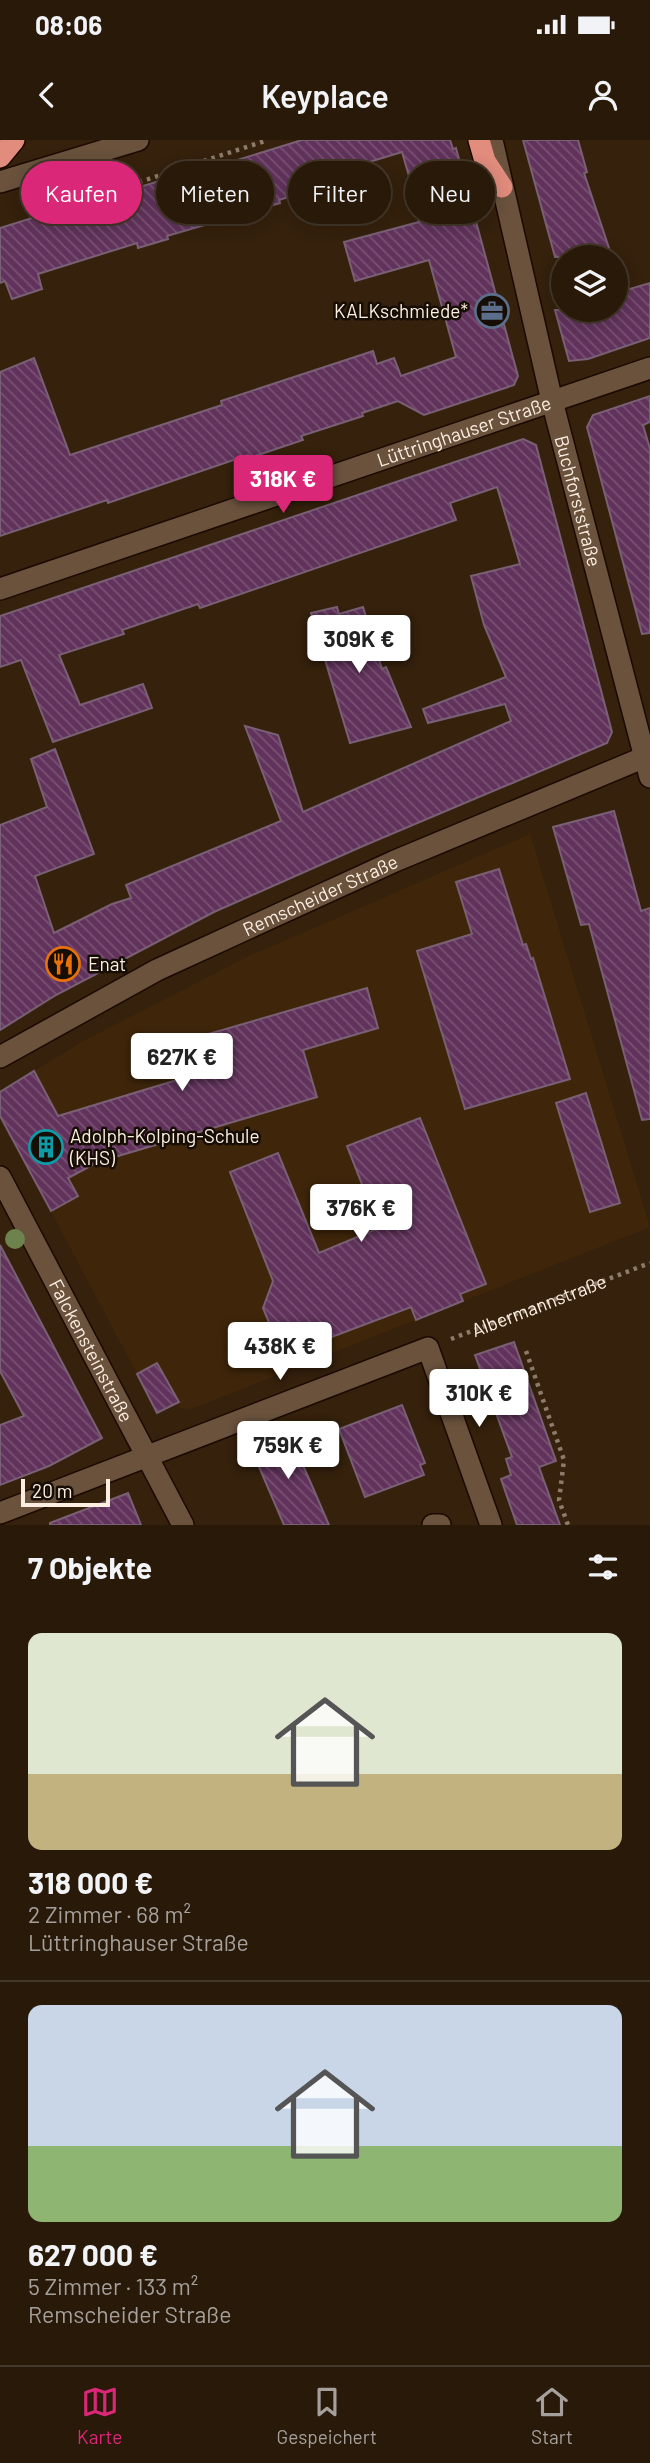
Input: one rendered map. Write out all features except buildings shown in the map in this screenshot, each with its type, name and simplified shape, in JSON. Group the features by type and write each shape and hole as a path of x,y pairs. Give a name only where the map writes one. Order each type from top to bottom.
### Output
{"highway":[{"path":"0,158 14,140"},
{"path":"479,140 485,161 502,187"}],"street":[{"path":"0,182 138,140"},
{"name":"Buchforststraße","path":"492,140 552,401 648,763"},
{"name":"Lüttringhauser Straße","path":"0,589 650,368"},
{"name":"Remscheider Straße","path":"0,1057 157,970 396,861 648,763"},
{"name":"Falckensteinstraße","path":"0,1177 183,1525"},
{"path":"0,1513 428,1348 491,1525"},
{"path":"433,1525 440,1525"}],"path":[{"path":"95,153 124,187 268,140"},
{"name":"Albermannstraße","path":"428,1348 650,1263"},
{"path":"526,1351 564,1460 559,1500 568,1525"}],"shaded area":[{"path":"530,834 650,1227 191,1409 180,1408 157,1363 137,1374 2,1119 51,1103 34,1071 85,1040 247,957"}],"place":[{"name":"KALKschmiede*","path":"492,311"},
{"name":"Enat","path":"63,964"},
{"name":"Adolph-Kolping-Schule (KHS)","path":"46,1147"}]}
